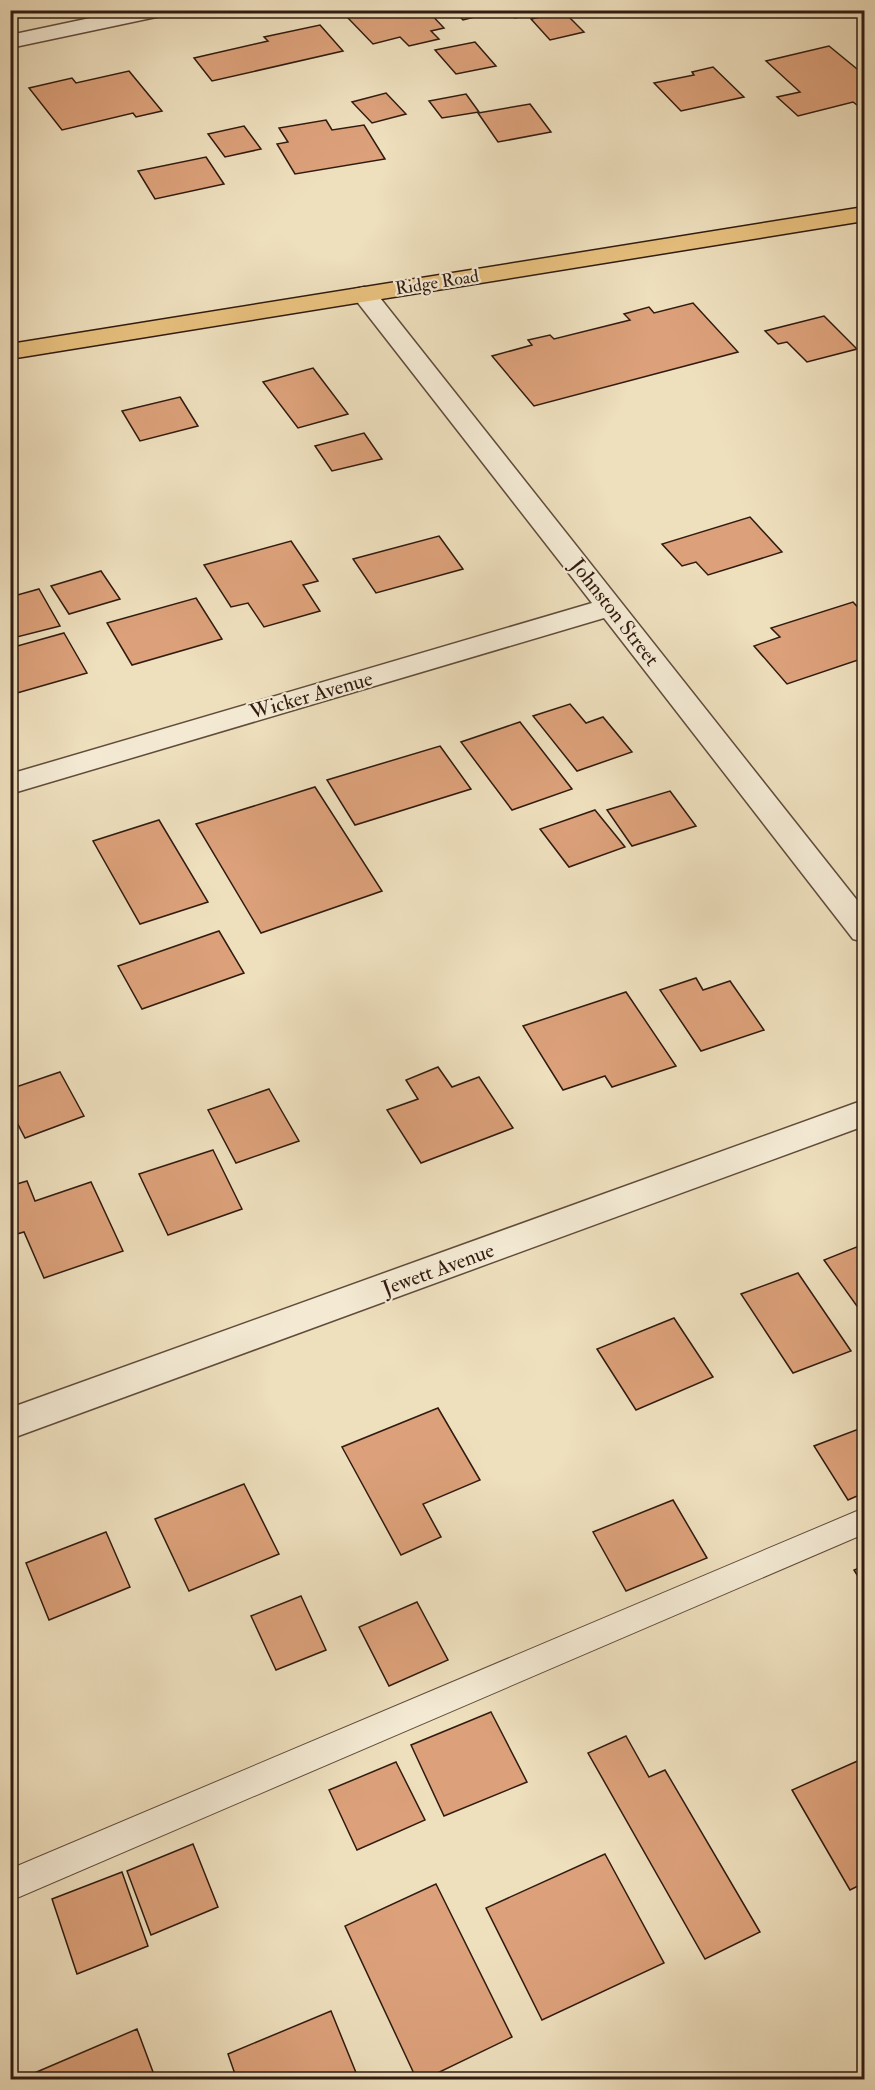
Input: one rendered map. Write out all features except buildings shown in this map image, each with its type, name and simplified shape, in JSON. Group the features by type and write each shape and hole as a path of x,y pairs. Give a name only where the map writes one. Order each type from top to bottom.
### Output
{"main road":[{"name":"Ridge Road","path":"10,352 864,214"}],"street":[{"path":"10,42 161,10"},
{"name":"Johnston Street","path":"364,294 864,931"},
{"name":"Wicker Avenue","path":"10,784 611,607"},
{"name":"Jewett Avenue","path":"10,1424 864,1113"}],"lane":[{"path":"10,1885 864,1521"}]}
